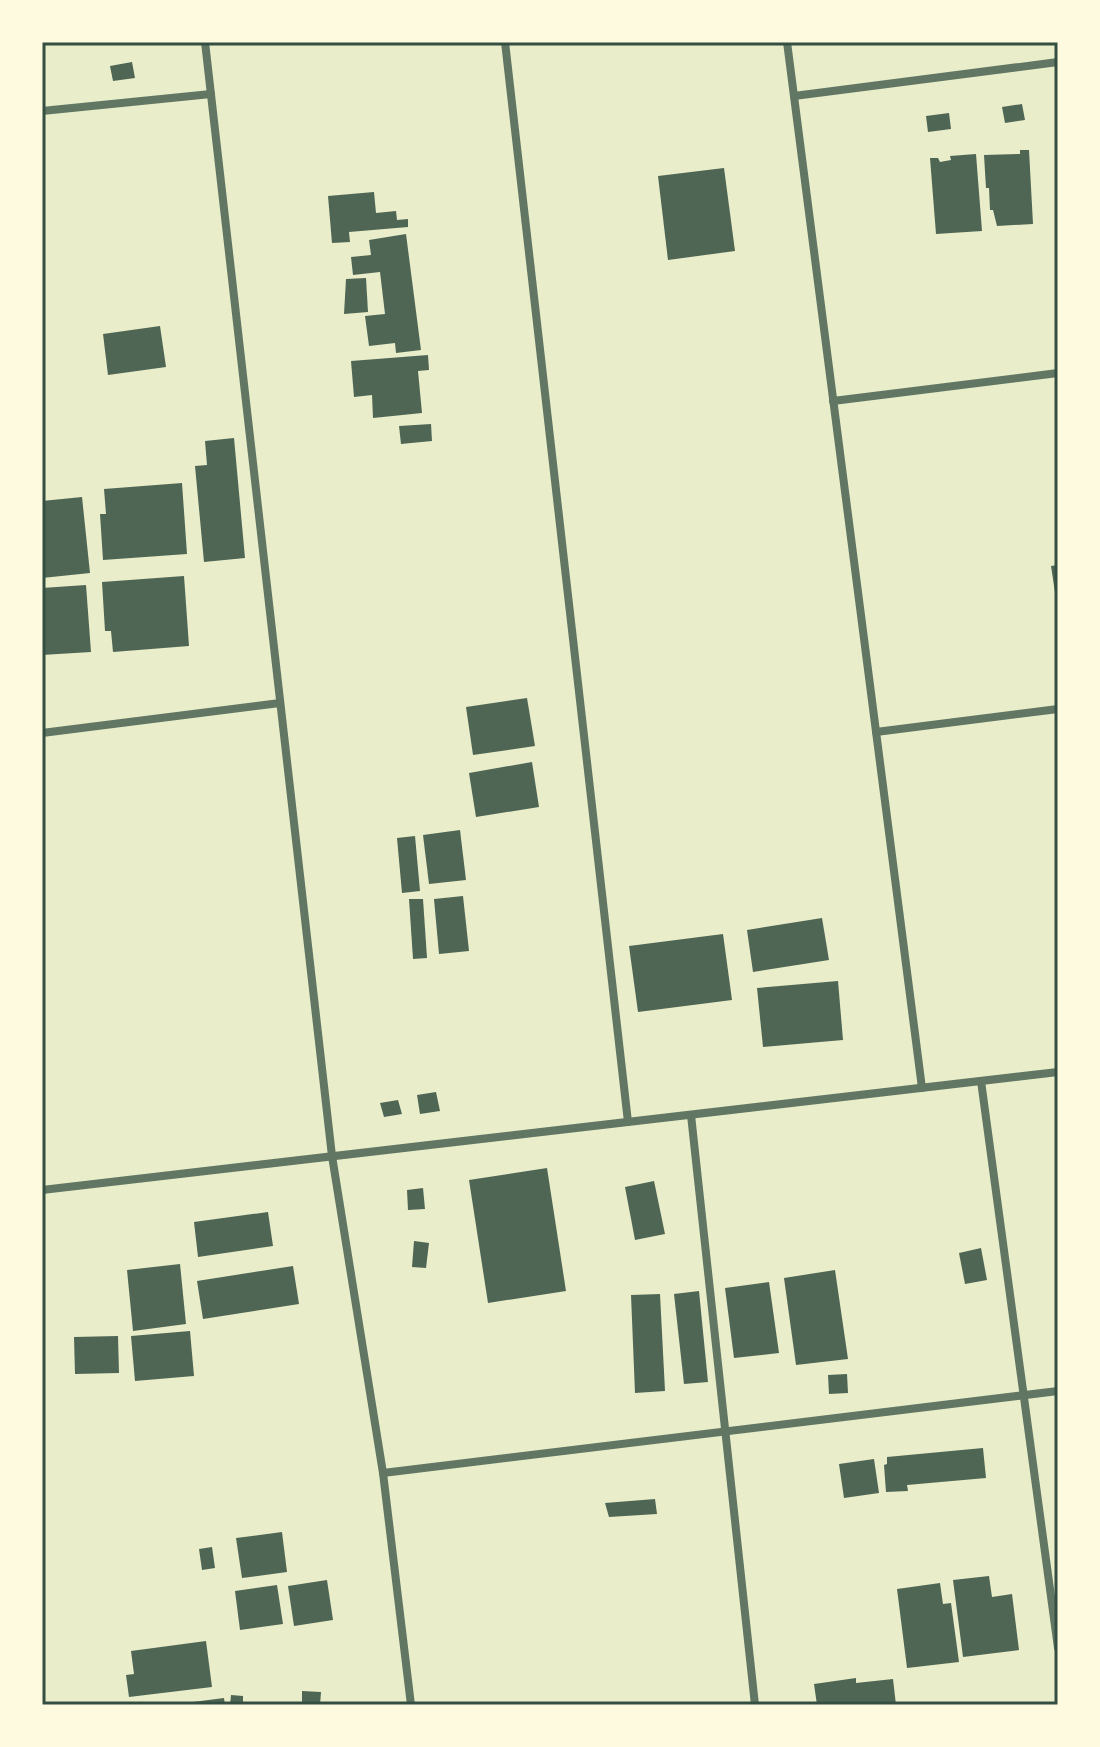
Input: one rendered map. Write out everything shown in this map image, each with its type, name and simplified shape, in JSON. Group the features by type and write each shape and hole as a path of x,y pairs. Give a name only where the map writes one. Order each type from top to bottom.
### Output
{"street":[{"path":"205,42 332,1156 383,1473 411,1705"},
{"path":"505,42 628,1122"},
{"path":"787,42 922,1088"},
{"path":"794,96 1058,62"},
{"path":"42,111 211,94"},
{"path":"833,401 1058,373"},
{"path":"42,733 280,703"},
{"path":"876,732 1058,709"},
{"path":"42,1190 1058,1072"},
{"path":"981,1081 1058,1648"},
{"path":"691,1115 755,1705"},
{"path":"383,1473 1058,1391"}],"building":[{"path":"132,62 135,78 113,81 110,66"},
{"path":"1022,104 1025,120 1005,123 1002,107"},
{"path":"949,113 951,129 928,132 926,116"},
{"path":"1020,150 1029,150 1033,224 997,226 993,210 990,210 984,155 1020,154"},
{"path":"976,154 982,231 936,234 930,158 938,158 940,162 951,160 950,156"},
{"path":"724,168 735,251 668,260 658,176"},
{"path":"374,192 376,213 396,211 397,220 408,219 408,227 349,232 350,242 332,243 328,196"},
{"path":"406,234 421,350 396,353 395,343 369,346 365,316 385,314 380,272 353,275 351,257 371,255 369,240"},
{"path":"366,278 368,312 344,314 346,279"},
{"path":"160,326 166,367 108,375 103,334"},
{"path":"428,355 429,370 418,371 422,413 373,418 372,395 354,397 351,361"},
{"path":"431,424 432,441 401,444 399,426"},
{"path":"234,438 245,558 204,562 195,466 207,465 205,441"},
{"path":"182,483 187,554 103,560 100,514 106,514 104,489"},
{"path":"82,497 90,573 42,578 42,501"},
{"path":"1058,565 1058,598 1056,599 1051,566"},
{"path":"184,576 189,646 113,652 111,631 105,631 102,582"},
{"path":"86,585 91,652 42,655 42,588"},
{"path":"527,698 535,746 473,755 466,707"},
{"path":"532,762 539,807 476,817 469,773"},
{"path":"460,830 466,880 429,884 423,835"},
{"path":"415,836 420,891 402,893 397,838"},
{"path":"463,896 469,951 439,954 434,899"},
{"path":"409,899 423,899 427,958 413,959"},
{"path":"822,918 829,960 753,972 747,930"},
{"path":"723,934 732,1000 638,1012 629,946"},
{"path":"838,981 843,1040 763,1047 757,988"},
{"path":"436,1092 440,1111 420,1114 417,1095"},
{"path":"398,1100 402,1114 384,1117 380,1103"},
{"path":"547,1168 566,1291 488,1303 469,1180"},
{"path":"654,1181 665,1234 635,1240 625,1187"},
{"path":"423,1188 425,1209 408,1210 407,1190"},
{"path":"268,1212 273,1246 198,1257 194,1222"},
{"path":"414,1241 429,1243 426,1268 412,1267"},
{"path":"981,1248 987,1280 965,1284 959,1253"},
{"path":"180,1264 186,1324 133,1331 127,1270"},
{"path":"293,1266 299,1304 203,1319 197,1281"},
{"path":"835,1270 848,1359 796,1365 784,1278"},
{"path":"769,1282 779,1353 734,1358 725,1288"},
{"path":"699,1291 708,1382 684,1384 674,1294"},
{"path":"660,1294 665,1391 635,1393 631,1295"},
{"path":"190,1331 194,1376 135,1381 131,1336"},
{"path":"118,1336 119,1373 75,1374 74,1337"},
{"path":"847,1374 848,1393 829,1394 828,1375"},
{"path":"983,1448 986,1478 907,1485 908,1491 886,1492 884,1465 887,1464 887,1457"},
{"path":"874,1459 879,1493 844,1498 839,1464"},
{"path":"655,1499 657,1514 609,1517 605,1503"},
{"path":"282,1532 287,1572 242,1578 236,1538"},
{"path":"212,1547 215,1568 202,1570 199,1549"},
{"path":"989,1576 992,1597 1012,1594 1019,1650 963,1657 953,1580"},
{"path":"327,1580 333,1620 294,1626 288,1586"},
{"path":"940,1583 943,1604 951,1603 959,1662 907,1668 897,1589"},
{"path":"277,1585 283,1624 240,1630 235,1591"},
{"path":"206,1641 212,1687 129,1697 126,1675 134,1674 131,1651"},
{"path":"856,1678 856,1683 893,1679 896,1705 817,1705 814,1684"},
{"path":"302,1691 321,1692 320,1705 302,1705"},
{"path":"231,1695 243,1696 243,1705 230,1705"},
{"path":"224,1698 225,1705 185,1705 185,1703"}]}
